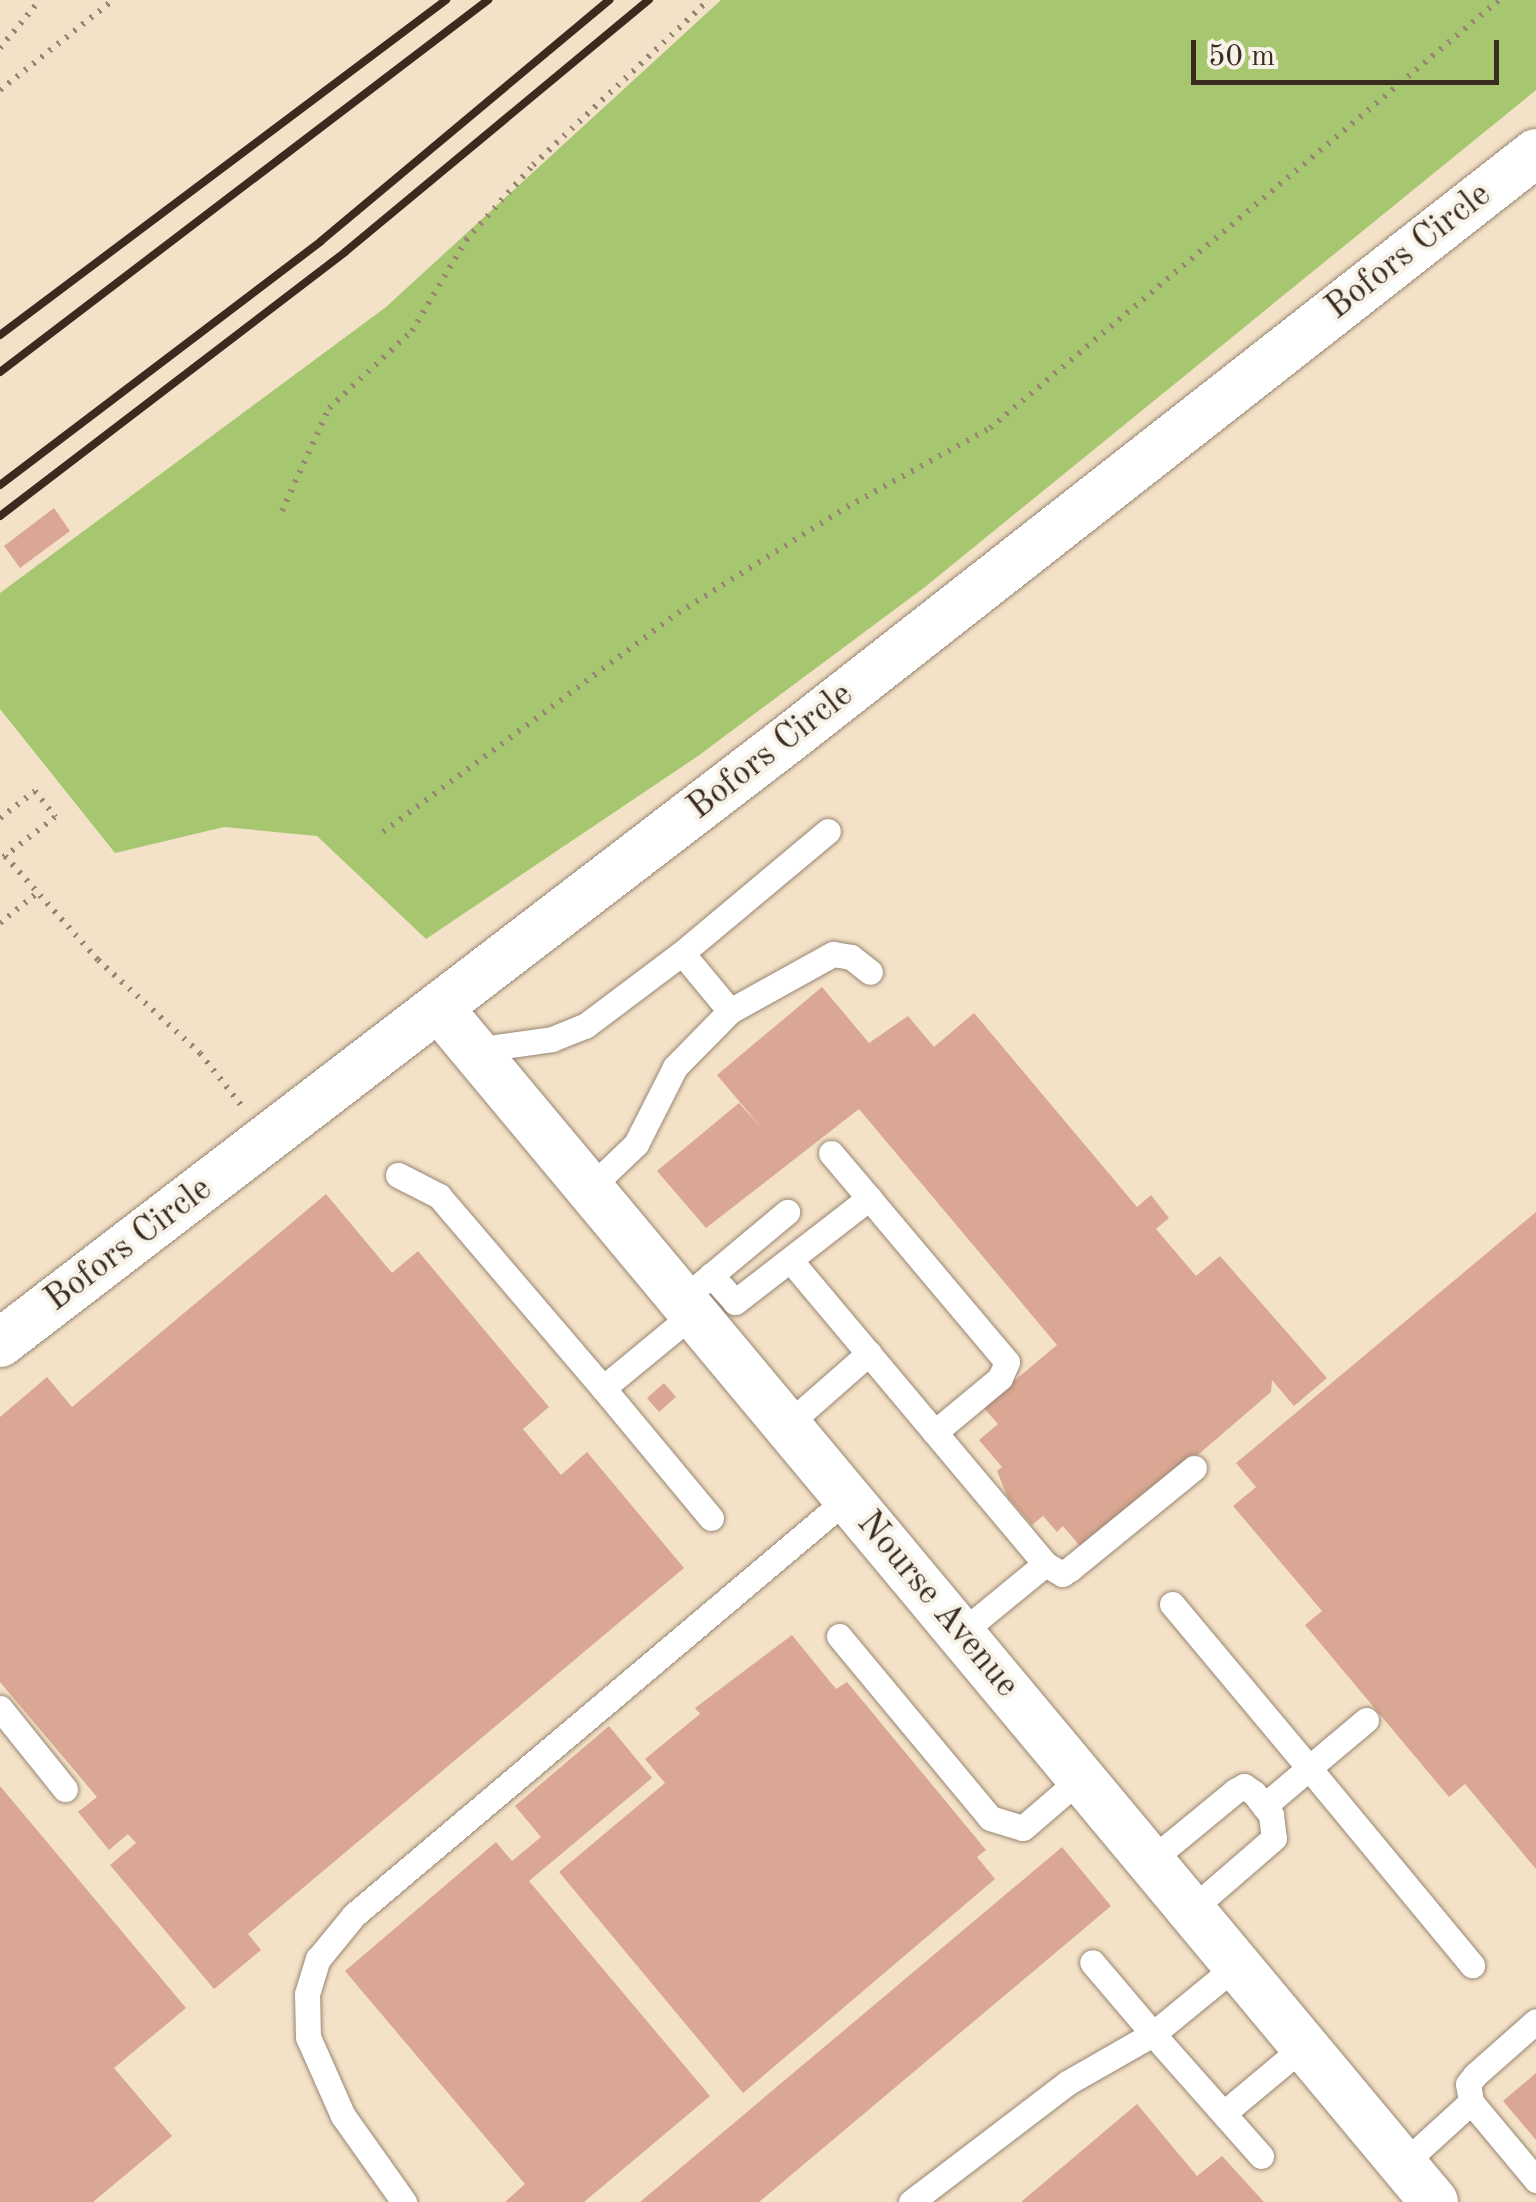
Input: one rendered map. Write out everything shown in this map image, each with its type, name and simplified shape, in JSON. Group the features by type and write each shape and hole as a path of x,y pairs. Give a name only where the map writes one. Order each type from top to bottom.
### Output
{"street":[{"name":"Bofors Circle","path":"0,1343 440,1008 1536,152"},
{"name":"Nourse Avenue","path":"440,1008 590,1188 706,1304 787,1425 1434,2202"}],"lane":[{"path":"475,1050 552,1039 585,1026 682,953 828,831"},
{"path":"682,953 730,1012"},
{"path":"590,1188 636,1144 674,1068 730,1012 833,954 851,957 870,972"},
{"path":"831,1154 1007,1362 1000,1378 935,1432"},
{"path":"398,1175 439,1196 710,1518"},
{"path":"706,1304 791,1262 869,1198"},
{"path":"604,1388 706,1304 787,1212"},
{"path":"791,1262 1045,1564 1062,1574 1194,1468"},
{"path":"787,1425 869,1353"},
{"path":"404,2202 342,2116 308,2037 307,1994 318,1959 354,1915 848,1498"},
{"path":"961,1633 1045,1564"},
{"path":"1172,1604 1472,1965"},
{"path":"839,1636 999,1823 1023,1828 1081,1778"},
{"path":"0,1708 65,1789"},
{"path":"1264,1806 1366,1720"},
{"path":"1150,1861 1244,1786 1264,1806 1276,1828 1274,1838 1191,1910"},
{"path":"1092,1962 1261,2156"},
{"path":"911,2202 1067,2084 1154,2034 1237,1966"},
{"path":"1536,2021 1468,2084 1472,2102 1536,2180"},
{"path":"1224,2114 1304,2046"},
{"path":"1403,2164 1472,2102"}],"path":[{"path":"0,48 40,0"},
{"path":"0,90 113,0"},
{"path":"282,510 329,408 412,331 466,240 532,165 709,0"},
{"path":"384,832 678,613 846,507 990,428 1499,0"},
{"path":"0,818 34,790 55,817 3,858 200,1053 246,1111"},
{"path":"0,923 36,894"}],"green space":[{"path":"721,0 1536,0 1536,90 925,587 698,756 426,939 317,836 224,827 115,853 0,709 0,593 386,307"}],"building":[{"path":"54,508 70,531 20,568 4,546"},
{"path":"822,987 869,1043 908,1016 934,1047 974,1013 1137,1207 1151,1195 1169,1218 1156,1229 1196,1276 1220,1256 1327,1378 1294,1406 1272,1380 1271,1392 1085,1552 1063,1526 1057,1532 1043,1516 1032,1525 1007,1496 997,1471 1002,1467 979,1440 998,1424 983,1407 1057,1345 859,1109 706,1228 657,1171 739,1103 766,1133 717,1075"},
{"path":"326,1194 392,1273 418,1251 549,1407 523,1429 561,1475 587,1452 684,1568 248,1934 261,1950 214,1989 110,1865 136,1843 128,1834 109,1850 78,1812 97,1797 0,1682 0,1417 47,1377 72,1407"},
{"path":"1536,1212 1536,1869 1465,1784 1449,1797 1305,1625 1322,1611 1233,1506 1256,1487 1236,1463"},
{"path":"664,1383 676,1397 659,1412 647,1398"},
{"path":"792,1635 836,1689 847,1682 986,1850 977,1857 995,1879 743,2093 559,1872 665,1783 645,1759 700,1714 695,1708"},
{"path":"609,1726 652,1778 529,1881 710,2096 584,2202 505,2202 525,2184 345,1971 496,1842 512,1861 541,1837 515,1806"},
{"path":"0,1786 186,2008 114,2068 172,2136 93,2202 0,2202"},
{"path":"1062,1847 1111,1906 759,2202 640,2202"},
{"path":"1536,2073 1536,2140 1503,2101"},
{"path":"1137,2104 1197,2176 1222,2156 1264,2202 1021,2202"}],"railway":[{"path":"0,335 446,0"},
{"path":"0,372 488,0"},
{"path":"0,485 321,241 609,0"},
{"path":"0,516 345,252 649,0"}]}
